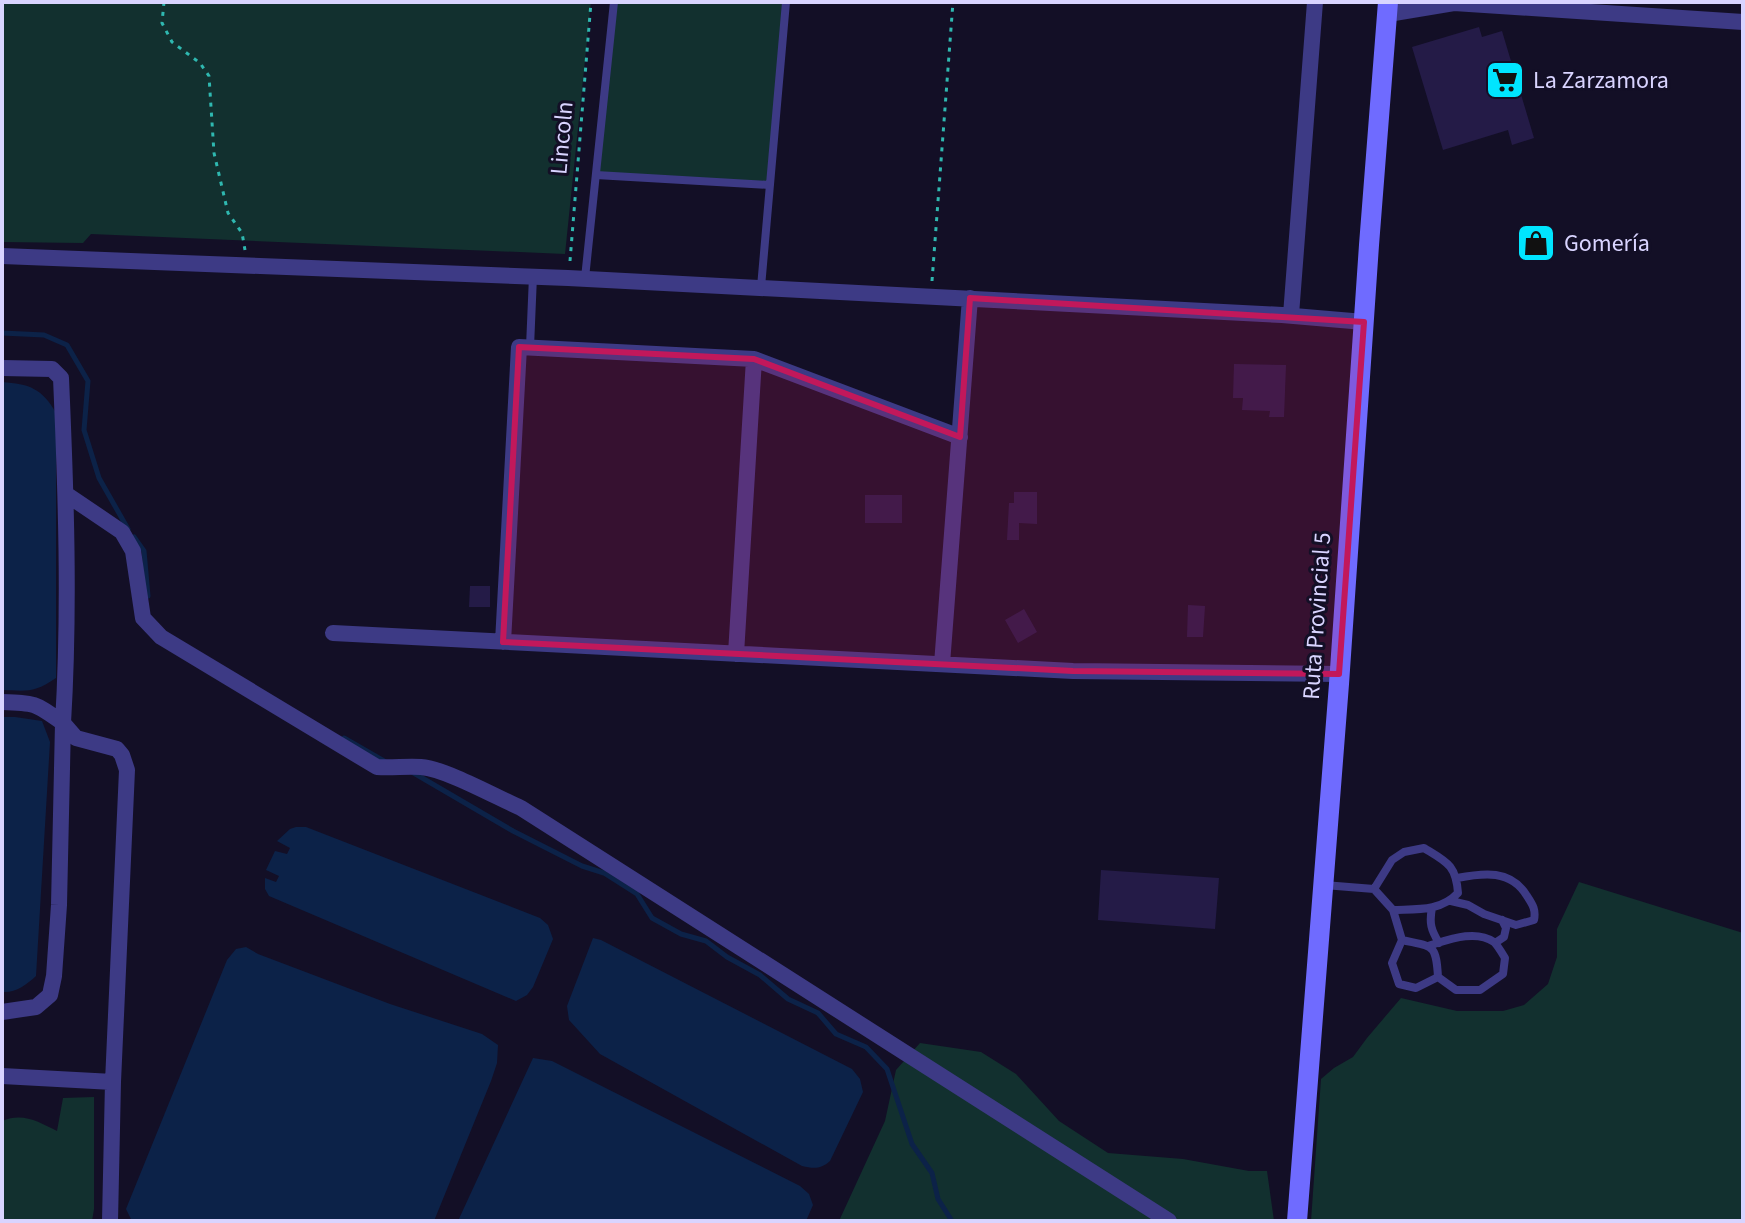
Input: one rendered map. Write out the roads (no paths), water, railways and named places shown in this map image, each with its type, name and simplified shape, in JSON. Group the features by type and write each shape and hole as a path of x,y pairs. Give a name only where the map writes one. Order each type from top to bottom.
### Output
{"main road":[{"name":"Ruta Provincial 5","path":"1297,1221 1388,6"}],"street":[{"path":"1291,315 1315,2"},
{"path":"1388,6 1454,2 1743,22"},
{"path":"2,256 577,278 1291,315 1364,322"},
{"path":"942,664 970,298"},
{"path":"503,642 519,347 754,359 960,437"},
{"path":"736,654 754,359"},
{"path":"2,368 52,369 61,378 66,494 66,680 54,976 50,995 36,1007 2,1012"},
{"path":"66,494 122,532 133,551 143,618 161,637 377,767 423,767 521,808 1169,1221"},
{"path":"333,633 1073,671 1339,679"},
{"path":"31,703 54,694 66,680"},
{"path":"2,702 41,706 76,738 117,749 127,770 110,1221"},
{"path":"2,1076 113,1082"}],"lane":[{"path":"577,278 596,175 614,2"},
{"path":"761,287 786,2"},
{"path":"596,175 770,185"},
{"path":"530,347 533,276"},
{"path":"1374,889 1392,860 1404,852 1424,848 1451,864 1457,878 1458,893 1451,901 1432,908 1393,910"},
{"path":"1451,901 1516,925 1534,920 1536,911 1524,890 1509,878 1485,873 1457,878"},
{"path":"1323,885 1374,889 1393,910 1402,940 1392,963 1399,984 1416,988 1438,977"},
{"path":"1432,908 1429,920 1431,931 1439,943"},
{"path":"1495,943 1504,937 1506,928 1502,920"},
{"path":"1402,940 1428,946 1460,937 1482,937 1495,943 1505,958 1503,974 1480,990 1456,990 1438,977"},
{"path":"1428,946 1437,955 1438,977"}],"water":[{"path":"2,382 34,389 56,413 56,678 36,689 24,691 2,690"},
{"path":"2,717 42,721 50,742 36,976 20,988 7,992 2,992"},
{"path":"296,827 306,827 540,918 548,925 553,939 533,987 516,1001 269,896 265,878 276,882 279,876 266,870 275,851 287,854 290,848 277,841"},
{"path":"593,938 852,1069 860,1079 863,1092 830,1161 817,1168 802,1166 600,1054 569,1020 567,1006"},
{"path":"246,947 390,1004 482,1034 498,1045 497,1063 491,1081 434,1221 132,1221 126,1209 227,960 236,949"},
{"path":"533,1058 552,1061 800,1186 809,1194 813,1205 806,1221 458,1221"}],"waterway":[{"path":"2,333 44,335 67,345 88,381 84,430 99,478 128,529"},
{"path":"134,537 144,551 148,596"},
{"path":"344,738 384,761"},
{"path":"412,772 513,831 582,866 604,873 637,894 652,918 681,934 706,941 760,975 788,999 818,1013 836,1034 866,1047 887,1069 912,1144 932,1173 938,1199 952,1221"}],"place":[{"name":"La Zarzamora","path":"1505,80"},
{"name":"Gomería","path":"1536,243"}]}
